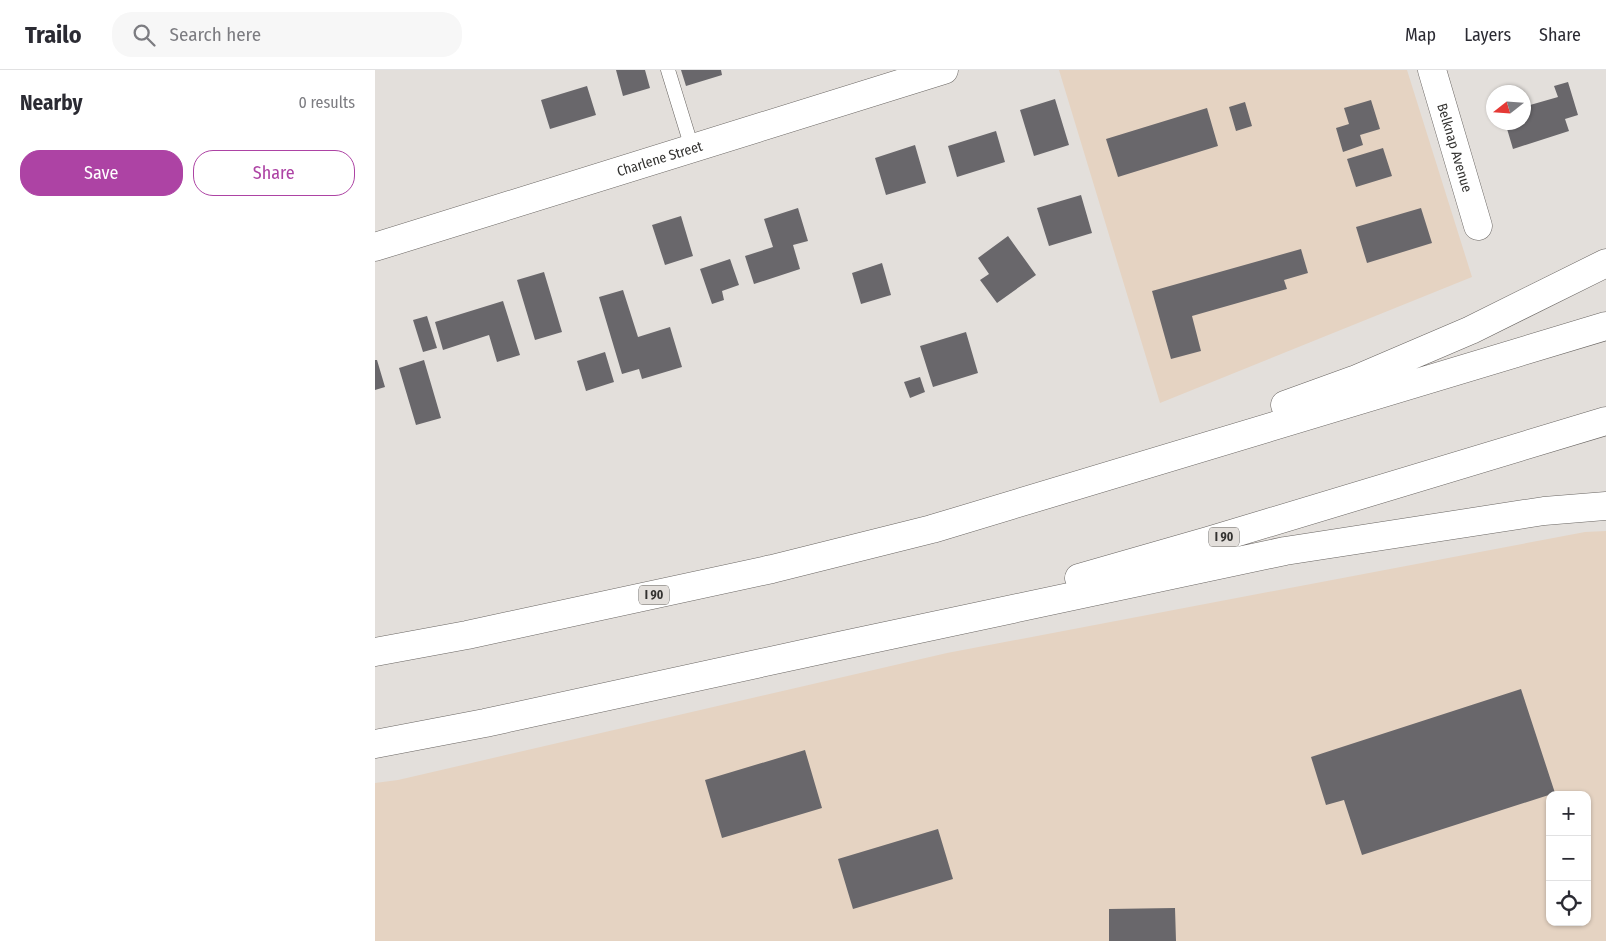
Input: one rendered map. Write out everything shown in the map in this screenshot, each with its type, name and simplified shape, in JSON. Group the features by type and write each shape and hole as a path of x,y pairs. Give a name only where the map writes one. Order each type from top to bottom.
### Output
{"main road":[{"name":"Charlene Street","path":"375,247 944,70"},
{"name":"Belknap Avenue","path":"1432,70 1478,226"},
{"path":"932,529 1354,380 1471,330 1606,263"},
{"name":"I 90","path":"375,652 467,635 753,573 932,529 1606,326"},
{"name":"I 90","path":"375,744 485,723 839,646 1208,541 1606,421"},
{"path":"839,646 1285,551 1544,511 1606,506"}],"lane":[{"path":"667,70 692,148"}],"shaded area":[{"path":"1059,70 1407,70 1472,277 1160,403"},
{"path":"1606,531 1606,941 375,941 375,783 398,780 947,653 1585,532"}],"building":[{"path":"616,70 645,70 650,88 623,96"},
{"path":"681,70 721,70 722,75 686,86"},
{"path":"1568,82 1578,115 1565,119 1569,131 1513,149 1507,130 1531,130 1531,105 1558,97 1554,86"},
{"path":"587,86 596,115 550,129 541,100"},
{"path":"1055,99 1069,145 1034,156 1020,110"},
{"path":"1371,100 1380,129 1360,135 1363,145 1343,152 1336,128 1349,124 1344,108"},
{"path":"1245,102 1252,126 1236,131 1229,107"},
{"path":"1207,108 1218,146 1118,177 1106,139"},
{"path":"996,131 1005,162 957,177 948,146"},
{"path":"915,145 926,183 886,195 875,158"},
{"path":"1383,148 1392,176 1356,187 1347,159"},
{"path":"1081,195 1092,233 1049,246 1037,208"},
{"path":"798,208 808,241 793,245 800,269 754,284 745,256 773,247 764,219"},
{"path":"1421,208 1432,243 1367,263 1356,227"},
{"path":"681,216 693,256 665,265 652,225"},
{"path":"1008,236 1036,275 997,303 980,280 989,274 978,258"},
{"path":"1301,249 1308,273 1284,280 1287,289 1192,316 1201,351 1171,359 1152,291"},
{"path":"730,259 739,285 722,291 724,300 712,304 700,269"},
{"path":"882,263 891,295 861,304 852,273"},
{"path":"544,272 562,332 535,340 517,280"},
{"path":"623,290 638,337 670,327 682,367 642,379 639,369 622,374 599,297"},
{"path":"503,301 520,355 497,362 489,335 443,350 435,322"},
{"path":"427,316 437,348 423,352 413,320"},
{"path":"966,332 978,373 933,387 920,346"},
{"path":"605,352 614,382 586,391 577,361"},
{"path":"375,360 377,360 385,387 375,390"},
{"path":"424,360 441,418 416,425 399,368"},
{"path":"920,377 925,392 910,398 904,382"},
{"path":"1521,689 1554,791 1546,791 1546,796 1362,855 1344,800 1326,805 1311,757"},
{"path":"805,750 822,808 722,838 705,780"},
{"path":"938,829 953,879 853,909 838,859"},
{"path":"1175,908 1176,941 1109,941 1109,909"}]}
